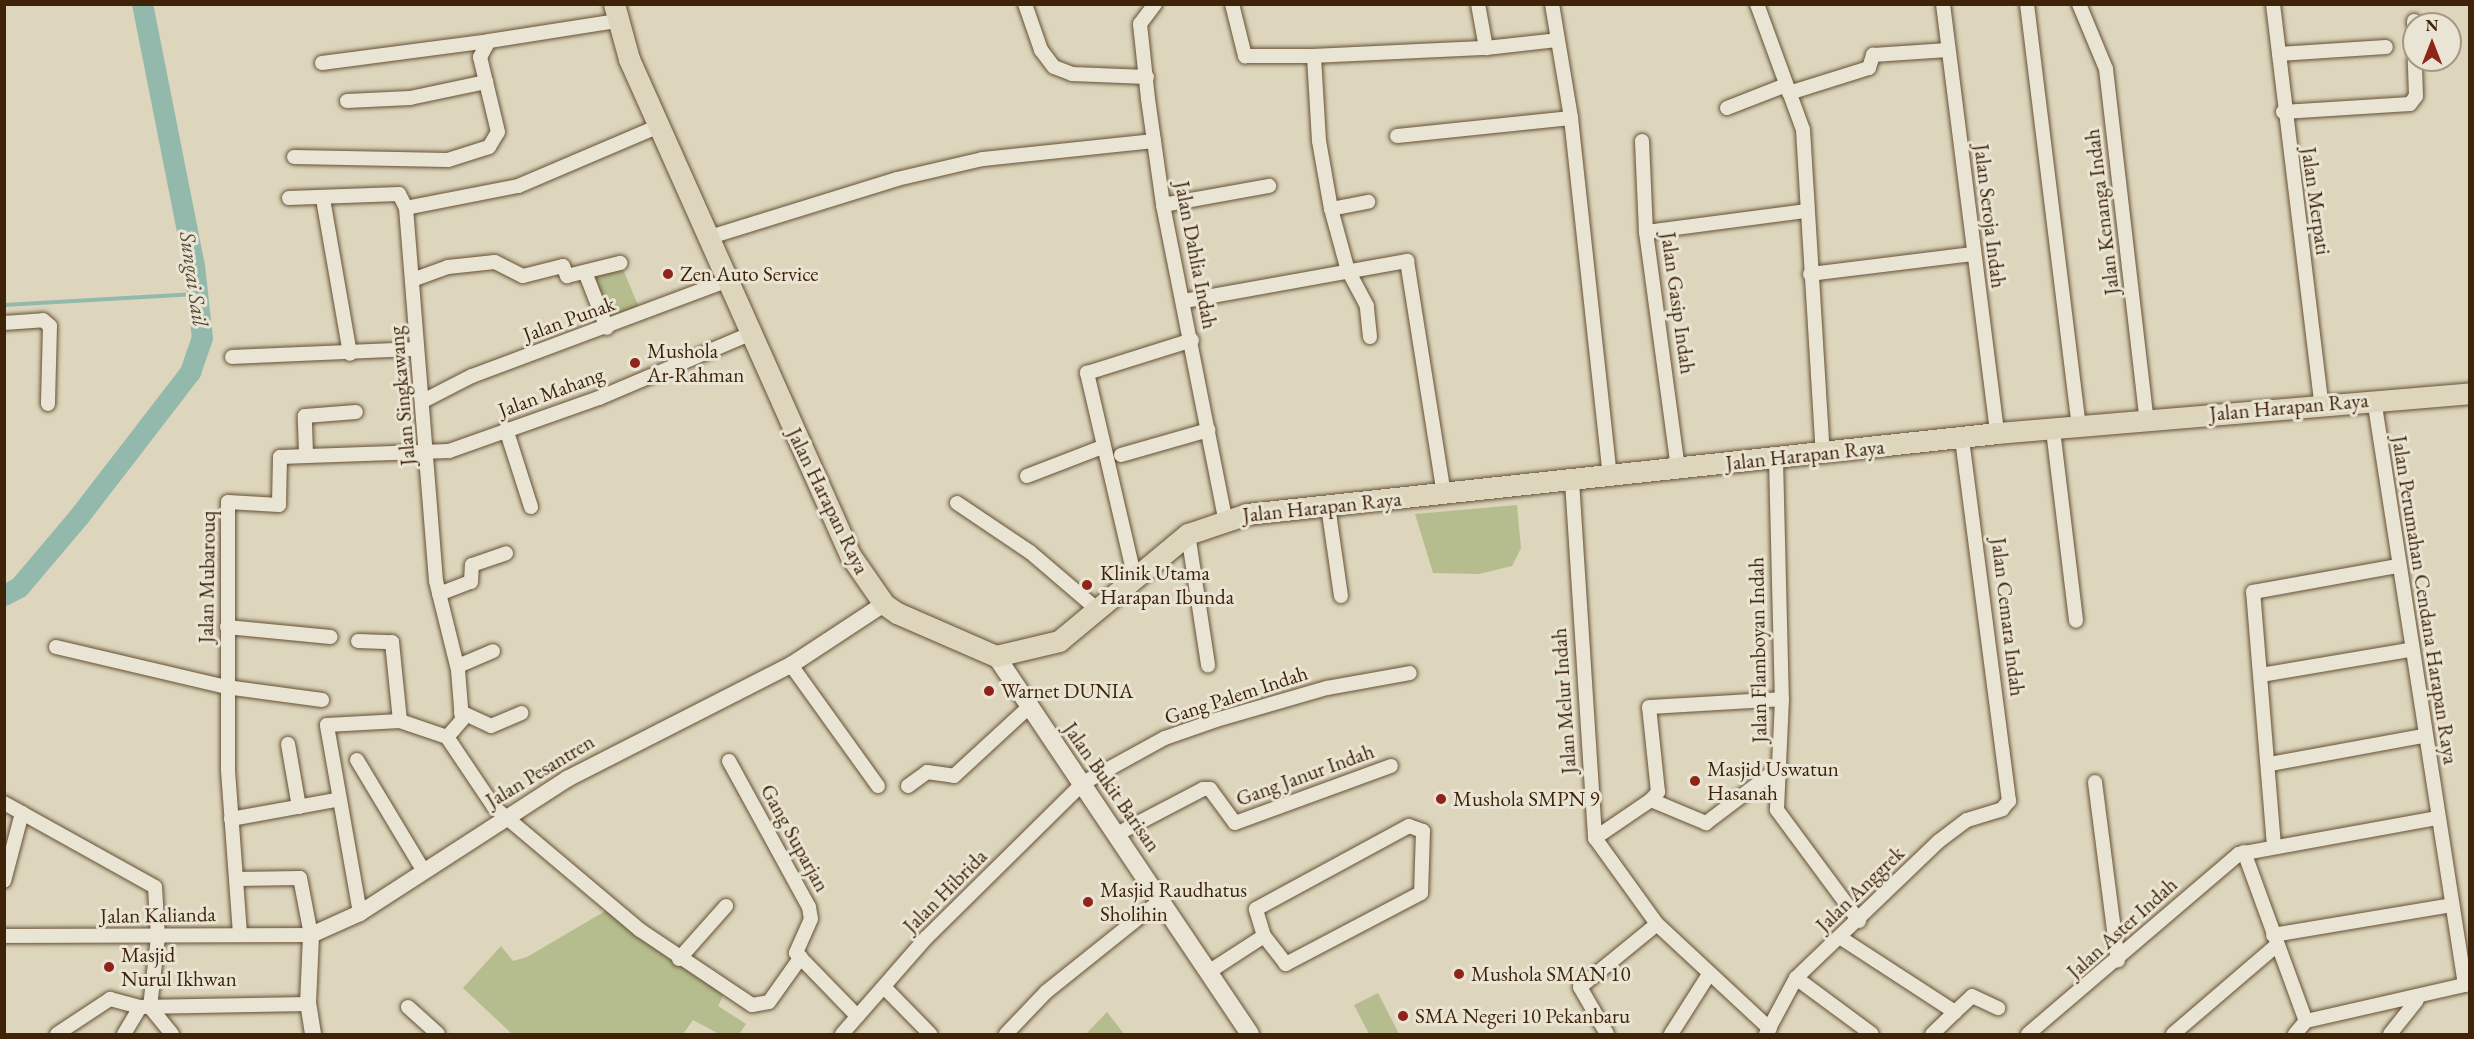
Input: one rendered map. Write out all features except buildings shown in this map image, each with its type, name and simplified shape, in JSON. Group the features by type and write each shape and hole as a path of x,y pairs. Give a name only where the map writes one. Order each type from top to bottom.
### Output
{"main road":[{"name":"Jalan Harapan Raya","path":"616,13 658,126 710,237 750,334 850,555 884,604 911,621 996,656 1059,641 1099,611 1188,534 1225,518 1997,434 2321,403 2469,393"},
{"name":"Jalan Bukit Barisan","path":"996,656 1029,707 1119,834 1250,1035"}],"street":[{"path":"1025,4 1041,50 1054,67 1072,74 1146,77"},
{"name":"Jalan Dahlia Indah","path":"1155,4 1140,24 1154,141 1163,205 1192,340 1225,518"},
{"path":"1232,4 1245,56 1314,56 1486,48 1557,40"},
{"path":"1478,4 1486,48"},
{"path":"1552,4 1571,118 1610,477"},
{"path":"1757,4 1803,130 1806,211 1823,454"},
{"name":"Jalan Seroja Indah","path":"1943,4 1997,434"},
{"path":"2027,4 2079,426"},
{"name":"Jalan Kenanga Indah","path":"2079,4 2106,69 2147,420"},
{"name":"Jalan Merpati","path":"2273,4 2283,112 2321,403"},
{"path":"322,63 489,41 616,13"},
{"path":"294,157 448,160 489,147 498,132 480,57 489,41"},
{"path":"2279,54 2386,47"},
{"path":"1726,108 1787,89 1869,68 1873,55 1948,50"},
{"path":"1314,56 1319,141 1331,209 1348,271 1367,306 1370,337"},
{"path":"2283,112 2410,104 2416,96 2415,72"},
{"path":"347,101 410,98 486,82"},
{"path":"1397,136 1571,118"},
{"path":"289,198 323,199 399,194 406,208 510,188 658,126"},
{"path":"710,237 886,182 983,159 1154,141"},
{"name":"Jalan Gasip Indah","path":"1642,141 1646,232 1678,470"},
{"path":"1163,205 1269,186"},
{"path":"323,199 350,354"},
{"path":"1331,209 1368,202"},
{"name":"Jalan Singkawang","path":"406,208 415,279 417,349 425,400 439,594 458,666 461,712"},
{"path":"1646,232 1806,211"},
{"path":"1810,274 1974,254"},
{"path":"415,279 448,267 495,261 523,276 563,266 567,276 620,263"},
{"path":"1184,301 1348,271 1410,263 1444,494"},
{"path":"585,272 607,328"},
{"name":"Jalan Punak","path":"425,400 472,376 607,328 729,280"},
{"path":"4,323 43,320 50,326 48,404"},
{"name":"Jalan Mahang","path":"429,455 599,398 750,334"},
{"path":"1135,579 1102,447 1088,370 1192,340"},
{"path":"232,357 350,354 417,349"},
{"name":"Jalan Perumahan Cendana Harapan Raya","path":"2373,399 2409,650 2465,985 2417,1000"},
{"path":"306,453 305,416 356,412"},
{"path":"506,429 531,507"},
{"path":"1121,454 1208,430"},
{"path":"2053,430 2076,621"},
{"name":"Jalan Cemara Indah","path":"1962,438 2008,801"},
{"path":"1027,477 1102,447"},
{"name":"Jalan Mubarouq","path":"240,934 231,819 226,687 228,502 279,505 280,457 306,453 429,455"},
{"name":"Jalan Flamboyan Indah","path":"1776,459 1782,699 1777,810 1859,921"},
{"name":"Jalan Melur Indah","path":"1572,482 1594,838"},
{"path":"957,503 1030,552 1099,611"},
{"path":"1328,506 1341,596"},
{"path":"1188,534 1208,665"},
{"path":"439,594 471,582 472,565 506,553"},
{"path":"2274,846 2270,764 2253,592 2397,566"},
{"name":"Jalan Pesantren","path":"311,935 360,913 509,816 655,731 791,665 884,604"},
{"path":"227,627 331,637"},
{"path":"358,641 393,644 400,721"},
{"path":"56,647 226,687 322,700"},
{"path":"2261,675 2409,650"},
{"path":"458,666 494,651"},
{"path":"791,665 878,786"},
{"name":"Gang Palem Indah","path":"1083,783 1165,738 1216,720 1327,688 1410,673"},
{"path":"1768,1032 1657,924 1594,838 1651,800 1658,792 1649,707 1782,699"},
{"path":"908,786 927,772 954,776 1029,707"},
{"path":"447,737 460,726 461,712 492,726 521,713"},
{"path":"360,913 336,800 327,725 400,721 447,737 485,798 679,959 760,1007 801,957 857,1016"},
{"path":"2270,764 2423,736"},
{"path":"288,744 298,807"},
{"path":"357,760 423,870"},
{"name":"Gang Suparjan","path":"729,761 809,907 811,919 795,946 801,957"},
{"name":"Gang Janur Indah","path":"1119,834 1207,788 1235,823 1391,766"},
{"path":"1651,800 1706,823 1780,767"},
{"path":"2095,782 2118,961"},
{"name":"Jalan Hibrida","path":"842,1035 884,987 1083,783"},
{"path":"231,819 336,800"},
{"name":"Jalan Anggrek","path":"1768,1032 1796,978 1841,939 1939,841 1967,820 2002,809 2008,801"},
{"path":"4,803 155,887 158,937 145,1007 124,1035"},
{"path":"4,881 22,813"},
{"path":"2306,1021 2244,852 2438,818"},
{"path":"1409,826 1423,831 1421,893 1290,965 1264,936 1256,909 1409,826"},
{"name":"Jalan Aster Indah","path":"2028,1035 2118,961 2215,870 2244,852"},
{"path":"236,879 300,878 311,935 308,1004 314,1035"},
{"path":"1006,1035 1046,992 1161,900"},
{"path":"2173,1035 2275,940 2452,905"},
{"path":"679,959 726,906"},
{"path":"1607,1035 1580,987 1657,924"},
{"name":"Jalan Kalianda","path":"4,936 311,935"},
{"path":"1210,971 1264,936"},
{"path":"1841,939 1955,1012"},
{"path":"1671,1035 1708,976"},
{"path":"1796,978 1872,1035"},
{"path":"884,987 930,1035"},
{"path":"1932,1035 1972,996 1998,1008"},
{"path":"57,1035 102,1002 121,999 145,1007 308,1004"},
{"path":"2295,1035 2306,1021 2417,1000"},
{"path":"2390,1035 2417,1000"},
{"path":"145,1007 172,1035"},
{"path":"408,1007 438,1035"}],"green space":[{"path":"621,265 641,312 610,323 592,275"},
{"path":"1517,505 1521,548 1512,566 1479,574 1433,573 1415,514"},
{"path":"607,910 724,994 718,1006 746,1024 739,1034 719,1034 693,1020 683,1034 512,1034 463,988 501,946 513,961 527,957"},
{"path":"1378,993 1399,1034 1369,1034 1354,1005"},
{"path":"1107,1012 1124,1034 1086,1034"}],"waterway":[{"name":"Sungai Sail","path":"4,595 19,587 79,516 190,372 202,338 194,266 142,4"},
{"path":"4,305 196,294"}],"place":[{"name":"Zen Auto Service","path":"668,274"},
{"name":"Mushola Ar-Rahman","path":"635,363"},
{"name":"Klinik Utama Harapan Ibunda","path":"1087,585"},
{"name":"Warnet DUNIA","path":"989,691"},
{"name":"Masjid Uswatun Hasanah","path":"1695,781"},
{"name":"Mushola SMPN 9","path":"1441,799"},
{"name":"Masjid Raudhatus Sholihin","path":"1088,902"},
{"name":"Masjid Nurul Ikhwan","path":"109,967"},
{"name":"Mushola SMAN 10","path":"1459,974"},
{"name":"SMA Negeri 10 Pekanbaru","path":"1403,1016"}]}
